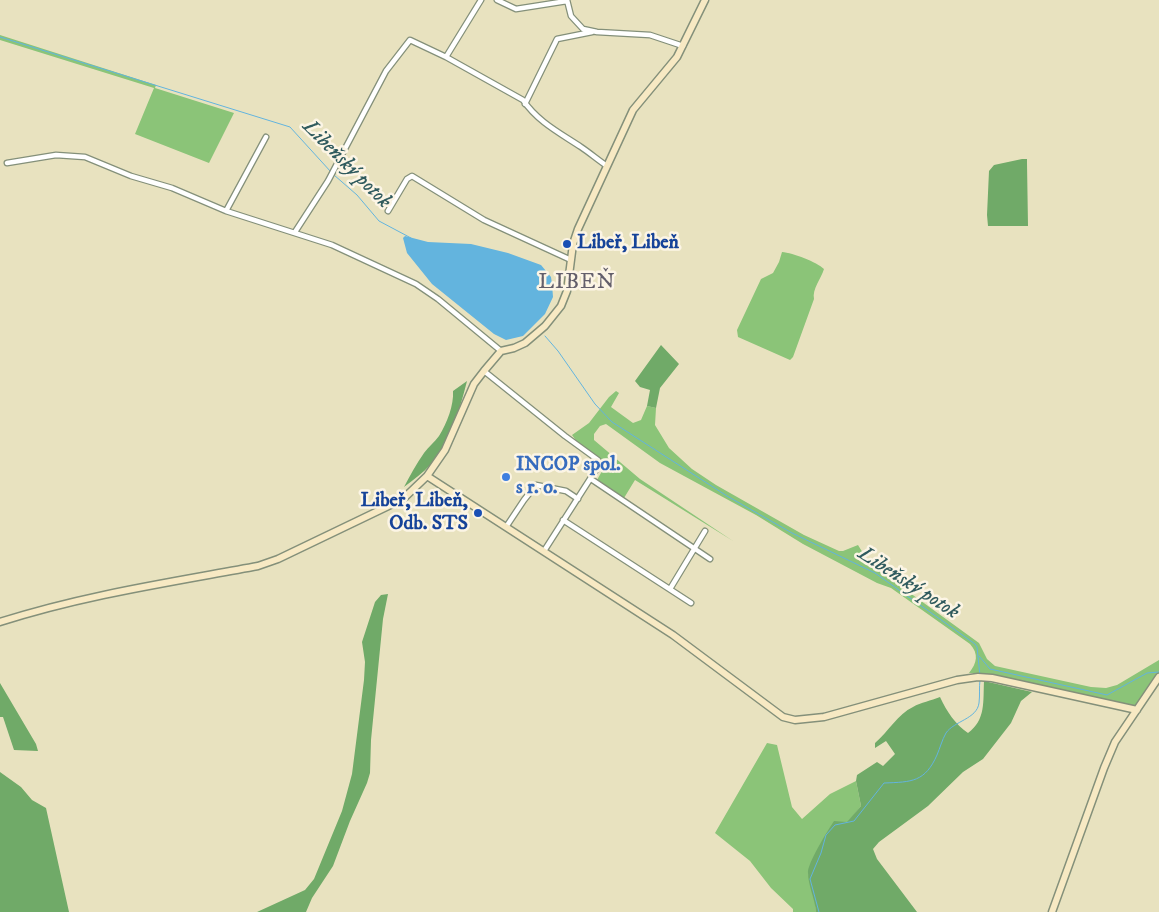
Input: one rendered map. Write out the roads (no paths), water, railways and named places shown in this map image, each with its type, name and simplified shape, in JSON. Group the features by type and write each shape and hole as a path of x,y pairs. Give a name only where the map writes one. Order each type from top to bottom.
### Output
{"street":[{"path":"446,57 481,0"},
{"path":"497,0 516,9 567,1 571,16 583,29 593,32 650,35 683,46"},
{"path":"0,622 40,609 91,597 258,566 278,559 403,499 427,476 445,450 474,384 484,371 502,351 525,343 545,326 561,306 567,291 573,244 578,229 633,110 671,66 683,46 705,0"},
{"path":"525,104 557,39 593,32"},
{"path":"295,232 328,181 386,71 410,40 446,57 523,100 546,125 583,148 607,166"},
{"path":"226,211 266,137"},
{"path":"7,163 43,156 78,155 131,176 172,188 226,211 332,245 416,284 438,298 502,351"},
{"path":"388,211 408,179 412,176 484,220 571,260"},
{"path":"484,371 598,460 599,464 591,479 544,551"},
{"path":"427,476 673,635 783,717 795,720 824,717 948,683 981,677 1137,710"},
{"path":"591,479 710,559"},
{"path":"506,527 536,485 566,491 578,499"},
{"path":"563,520 691,603"},
{"path":"670,589 705,530"},
{"path":"1052,912 1115,742 1159,677"}],"water":[{"path":"405,236 428,242 471,244 508,253 541,265 551,277 552,284 553,297 545,314 523,336 506,340 494,334 432,284 407,253 403,238"}],"waterway":[{"name":"Libeňský potok","path":"0,37 290,127 331,172"},
{"name":"Libeňský potok","path":"334,175 357,195 379,221 411,238"},
{"name":"Libeňský potok","path":"545,336 558,351 595,404 612,422 727,496 792,533 875,573 975,644 977,647 980,676"},
{"path":"979,656 990,669 1107,695 1147,673 1159,672"},
{"name":"Libeňský potok","path":"819,912 810,879 826,835 835,825 854,821 884,783 910,781 928,771 946,733 974,713 977,708 980,680"}],"place":[{"name":"Libeř, Libeň","path":"567,244"},
{"name":"INCOP spol. s r. o.","path":"506,477"},
{"name":"Libeř, Libeň, Odb. STS","path":"478,513"}],"district":[{"name":"LIBEŇ","path":"577,283"}]}
